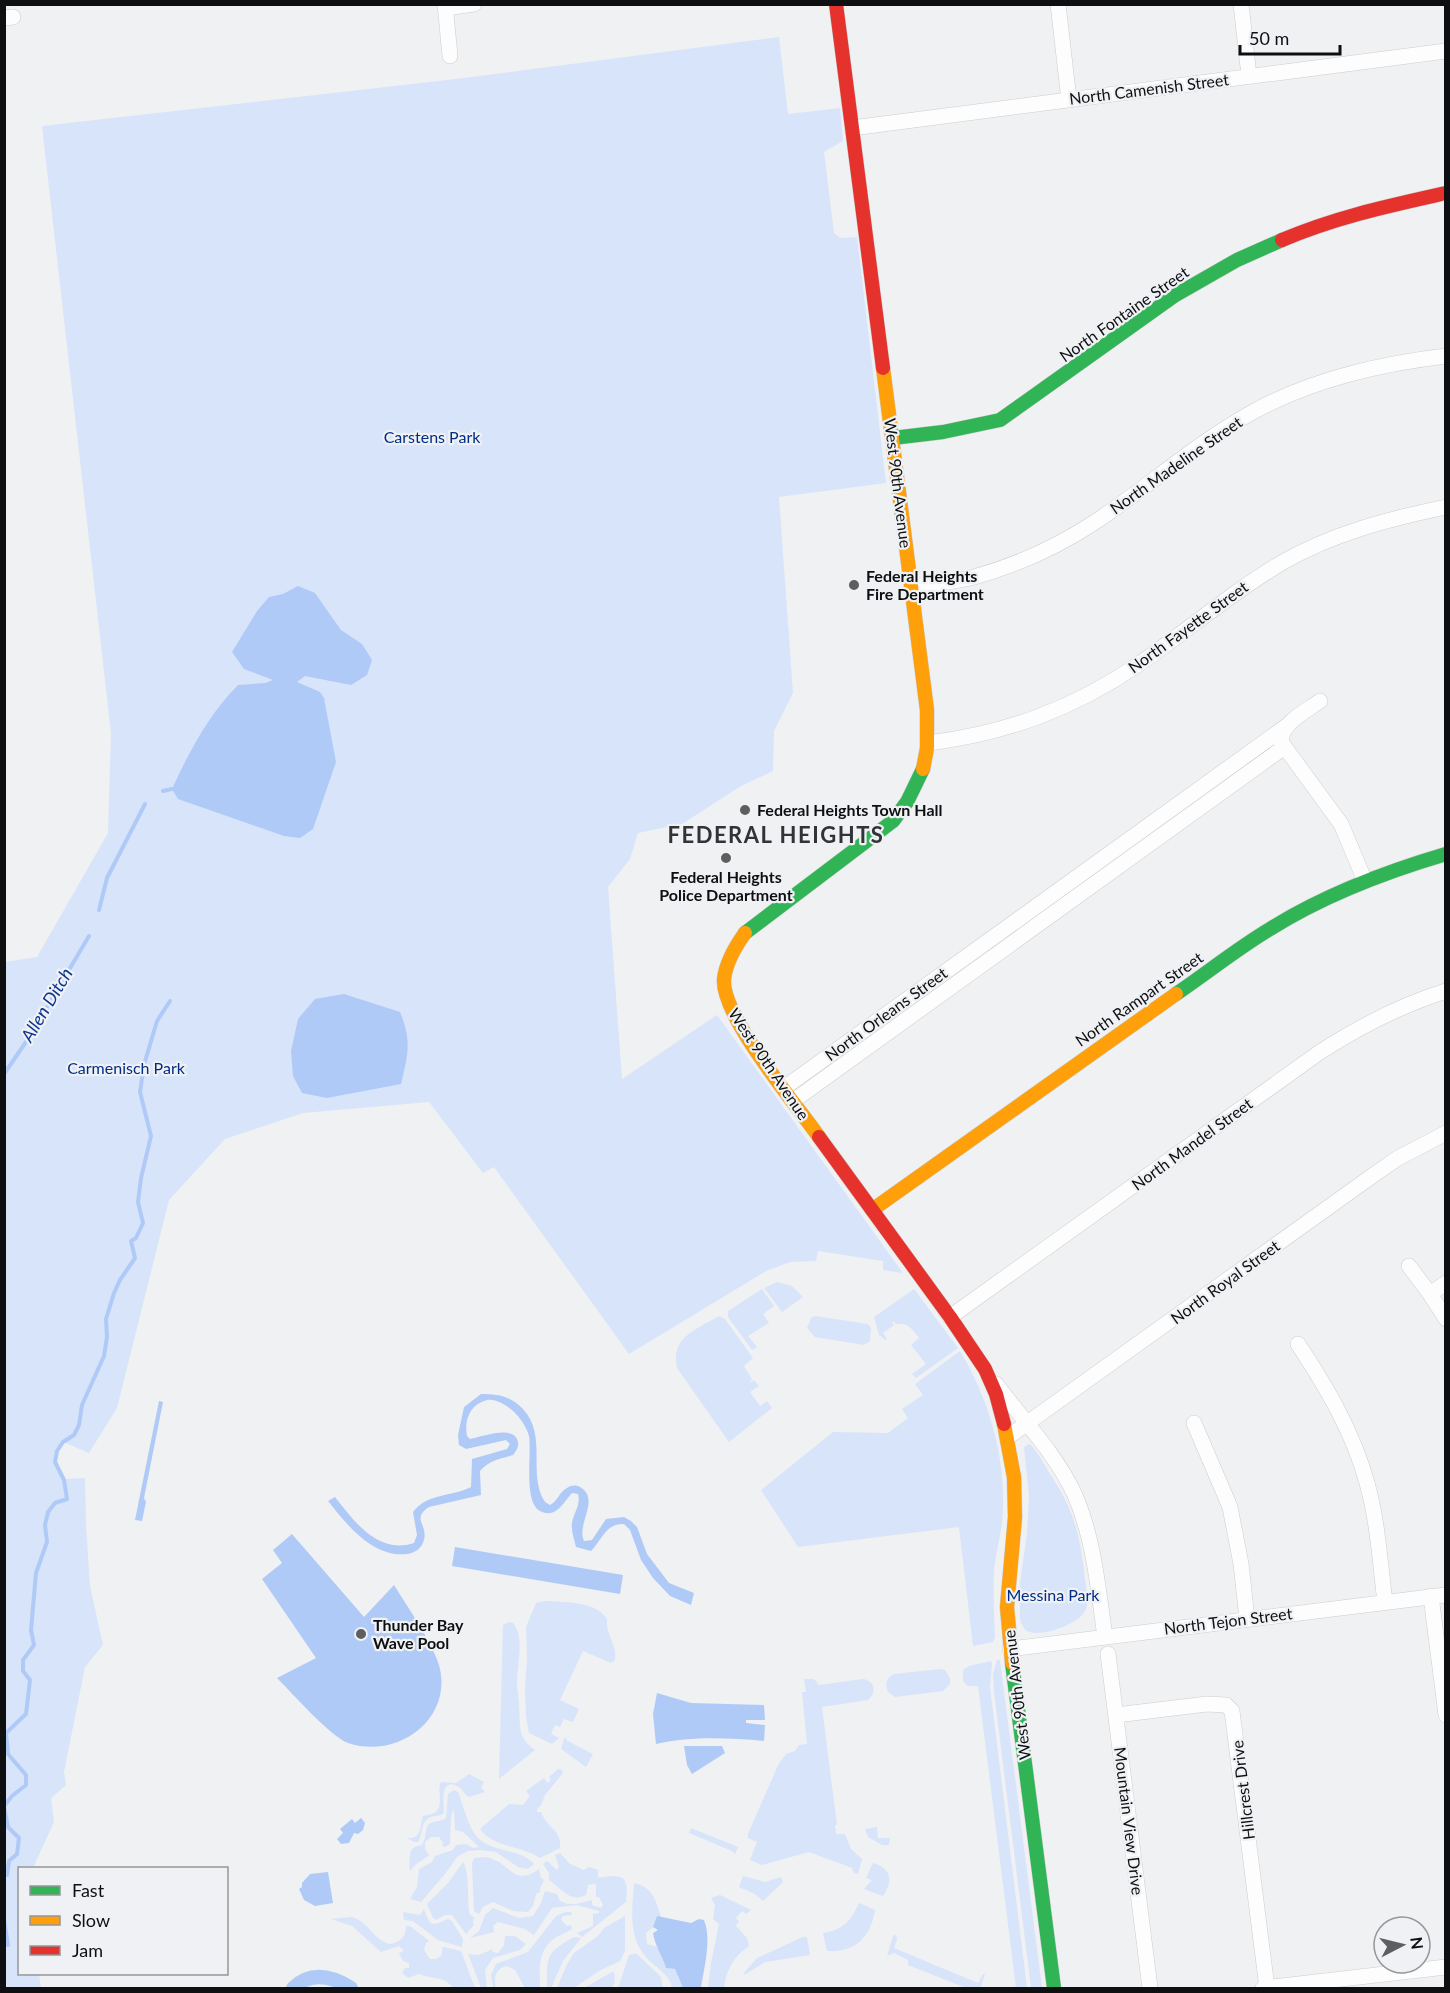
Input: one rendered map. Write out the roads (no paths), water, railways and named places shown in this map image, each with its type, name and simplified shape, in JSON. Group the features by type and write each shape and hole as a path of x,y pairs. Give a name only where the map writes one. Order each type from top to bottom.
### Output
{"street":[{"path":"450,56 445,6 474,4"},
{"name":"West 90th Avenue","path":"836,4 912,587 929,743 923,772 916,790 905,807 893,821 758,921 740,940 728,962 724,985 728,1006 793,1101 1061,1471 1085,1521 1093,1555 1105,1637"},
{"path":"1058,4 1069,100"},
{"path":"1241,4 1249,76"},
{"name":"North Camenish Street","path":"852,128 1446,51"},
{"name":"North Fontaine Street","path":"892,438 943,432 1008,417 1174,296 1237,260 1313,227 1349,215 1446,192"},
{"name":"North Madeline Street","path":"912,587 973,577 1047,549 1096,522 1219,433 1251,413 1282,398 1332,378 1366,369 1446,356"},
{"name":"North Fayette Street","path":"929,743 958,740 1004,730 1047,715 1100,688 1255,580 1302,552 1343,534 1385,520 1446,507"},
{"name":"North Orleans Street","path":"784,1088 1320,700"},
{"path":"1288,725 1281,735 1283,748 1300,766 1341,824 1365,881"},
{"name":"North Orleans Street","path":"793,1101 1283,748"},
{"path":"1127,841 1136,855"},
{"name":"North Rampart Street","path":"872,1210 1246,943 1303,909 1365,881 1446,854"},
{"path":"989,940 999,953"},
{"name":"North Mandel Street","path":"950,1317 1329,1047 1371,1022 1407,1005 1446,991"},
{"name":"North Royal Street","path":"1008,1437 1372,1176 1398,1158 1446,1133"},
{"path":"1409,1266 1446,1319"},
{"path":"1430,1294 1446,1283"},
{"path":"1298,1344 1334,1400 1361,1463 1374,1512 1385,1602"},
{"name":"West 90th Avenue","path":"986,1369 996,1394 1008,1437 1013,1469 1015,1501 1007,1607 1010,1648 1054,1989"},
{"path":"1194,1423 1230,1507 1240,1555 1247,1619"},
{"path":"1438,1595 1446,1715"},
{"name":"North Tejon Street","path":"1010,1648 1438,1595"},
{"name":"Mountain View Drive","path":"1108,1654 1150,1989"},
{"name":"Hillcrest Drive","path":"1116,1715 1207,1704 1226,1705 1232,1711 1265,1988"},
{"path":"1265,1988 1446,1967"}],"water":[{"path":"298,586 315,593 341,630 362,644 372,660 367,675 351,685 305,676 297,682 320,692 324,698 336,762 313,829 300,838 284,836 178,799 172,789 201,734 218,708 238,685 265,683 273,680 244,669 232,652 257,611 269,597 283,594"},
{"path":"344,994 400,1012 408,1048 401,1084 327,1098 302,1093 293,1076 291,1051 298,1019 315,999"},
{"path":"481,1394 499,1395 509,1399 523,1409 530,1420 536,1443 537,1479 545,1502 550,1505 564,1490 572,1486 580,1487 586,1492 588,1505 582,1534 584,1541 592,1540 606,1519 624,1517 631,1521 637,1527 647,1554 669,1583 694,1593 691,1605 670,1596 653,1578 641,1560 630,1530 624,1524 618,1524 609,1529 591,1551 576,1547 572,1526 578,1505 578,1494 572,1493 559,1509 550,1513 540,1511 535,1506 530,1488 528,1432 515,1413 495,1401 481,1402 472,1409 466,1424 467,1436 470,1439 497,1433 511,1434 518,1442 517,1449 513,1455 483,1467 480,1471 481,1495 429,1507 424,1511 421,1518 425,1534 424,1540 415,1551 395,1554 372,1545 352,1529 328,1501 335,1497 368,1534 378,1540 401,1545 414,1543 417,1535 413,1512 425,1501 471,1487 472,1459 507,1449 510,1444 506,1440 466,1449 459,1445 458,1435 464,1407"},
{"path":"159,1401 163,1402 144,1498 146,1502 142,1521 135,1520"},
{"name":"Thunder Bay Wave Pool","path":"292,1534 364,1617 394,1585 431,1646 439,1665 441,1684 438,1702 430,1717 418,1730 403,1740 367,1747 348,1743 322,1724 277,1678 316,1658 262,1579 282,1563 273,1550"},
{"path":"455,1547 623,1575 620,1594 452,1566"},
{"path":"657,1693 691,1703 764,1705 765,1720 746,1720 746,1723 765,1725 764,1741 697,1739 656,1744 653,1714"},
{"path":"684,1746 722,1746 725,1753 692,1774 687,1765"},
{"path":"361,1818 365,1823 363,1830 358,1834 354,1833 349,1843 341,1844 337,1839 343,1833 340,1829 352,1819 355,1823"},
{"path":"328,1872 333,1903 315,1906 304,1900 299,1889 302,1883 310,1874"},
{"path":"657,1916 691,1923 699,1919 704,1920 707,1945 701,1988 683,1988 675,1969 666,1968 653,1933 658,1930 653,1927"}],"waterway":[{"name":"Allen Ditch","path":"163,791 172,789"},
{"name":"Allen Ditch","path":"99,910 107,878 145,804"},
{"name":"Allen Ditch","path":"4,1074 30,1036 89,936"},
{"path":"4,1806 26,1785 26,1775 8,1754 6,1733 26,1714 30,1680 23,1671 23,1660 34,1645 31,1630 36,1573 47,1542 45,1525 48,1512 55,1503 67,1499 64,1480 55,1462 57,1451 63,1442 74,1435 79,1425 82,1405 104,1356 107,1337 106,1319 114,1293 135,1258 131,1241 136,1238 143,1223 138,1202 151,1136 140,1092 144,1065 157,1021 170,1001"},
{"path":"4,1807 8,1827 19,1838 17,1854 9,1861 7,1875"},
{"path":"4,1920 8,1945 4,1944"},
{"path":"293,1988 314,1977 329,1978 351,1988"}],"place":[{"name":"Federal Heights Fire Department","path":"854,585"},
{"name":"Federal Heights Town Hall","path":"745,810"},
{"name":"Federal Heights Police Department","path":"726,858"},
{"name":"Thunder Bay Wave Pool","path":"361,1634"}],"district":[{"name":"FEDERAL HEIGHTS","path":"776,835"}],"park label":[{"name":"Carstens Park","path":"432,437"},
{"name":"Carmenisch Park","path":"126,1068"},
{"name":"Messina Park","path":"1053,1595"}]}
